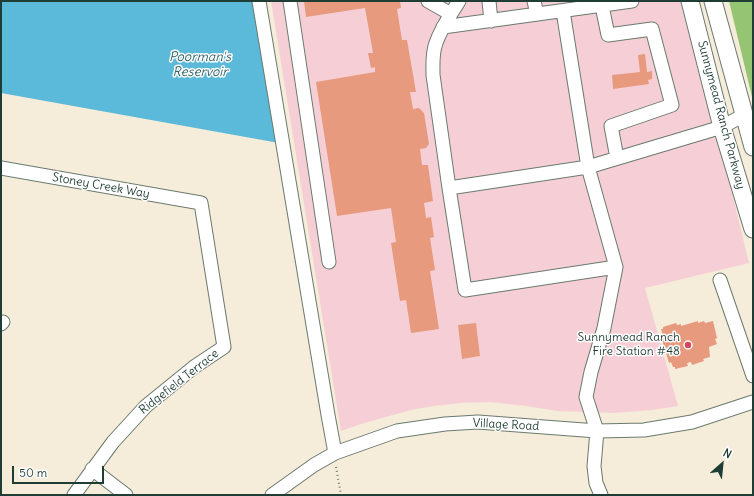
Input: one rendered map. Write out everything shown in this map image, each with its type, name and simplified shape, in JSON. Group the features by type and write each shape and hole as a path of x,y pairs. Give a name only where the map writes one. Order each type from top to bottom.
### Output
{"main road":[{"name":"Sunnymead Ranch Parkway","path":"690,1 722,127 753,229"},
{"name":"Sunnymead Ranch Parkway","path":"713,1 753,147"}],"street":[{"path":"259,1 335,453"},
{"path":"290,1 329,262"},
{"path":"428,1 451,14"},
{"path":"459,1 435,44 433,75 465,290 616,267"},
{"path":"489,1 491,21"},
{"path":"534,1 537,14"},
{"path":"444,27 632,1"},
{"path":"602,6 608,35 652,29 672,105 611,126 617,158"},
{"path":"563,11 588,167 616,267 604,328 591,372 586,396 597,431 594,466 596,483 601,495"},
{"path":"449,188 588,167 722,127 744,115"},
{"name":"Stoney Creek Way","path":"1,168 200,203"},
{"name":"Ridgefield Terrace","path":"74,495 92,469 131,420 194,367 224,347 200,203"},
{"path":"720,280 753,376"},
{"name":"Village Road","path":"272,495 314,465 335,453 397,431 445,424 478,422 597,431 644,430 692,422 753,402"},
{"path":"92,469 126,495"}],"path":[{"path":"335,453 341,495"}],"shaded area":[{"path":"271,1 686,1 749,263 645,288 678,406 614,413 557,411 491,402 460,403 411,410 341,431"}],"green space":[{"path":"729,1 753,1 753,100 752,97"}],"water":[{"name":"Poorman's Reservoir","path":"1,1 253,1 279,143 1,93"}],"building":[{"path":"304,1 400,1 401,8 397,9 402,40 407,40 416,92 410,92 413,109 419,108 424,113 429,144 426,148 420,149 422,165 428,165 433,201 424,203 426,218 431,217 434,237 430,238 435,270 430,271 439,329 411,333 406,300 400,301 391,243 396,242 391,208 337,216 316,82 375,72 375,67 371,68 368,53 373,53 365,8 306,17"},
{"path":"645,54 647,72 652,71 652,79 648,80 649,84 613,89 612,75 640,72 638,55"},
{"name":"Sunnymead Ranch Fire Station #48","path":"698,321 698,323 704,321 705,323 713,321 717,344 709,347 710,357 703,359 704,361 692,365 691,362 687,363 688,366 675,369 671,362 669,363 661,336 663,336 661,329 676,323 677,325 681,324 681,326"},
{"path":"476,323 480,356 462,359 458,325"}],"place":[{"name":"Sunnymead Ranch Fire Station #48","path":"688,345"}]}
